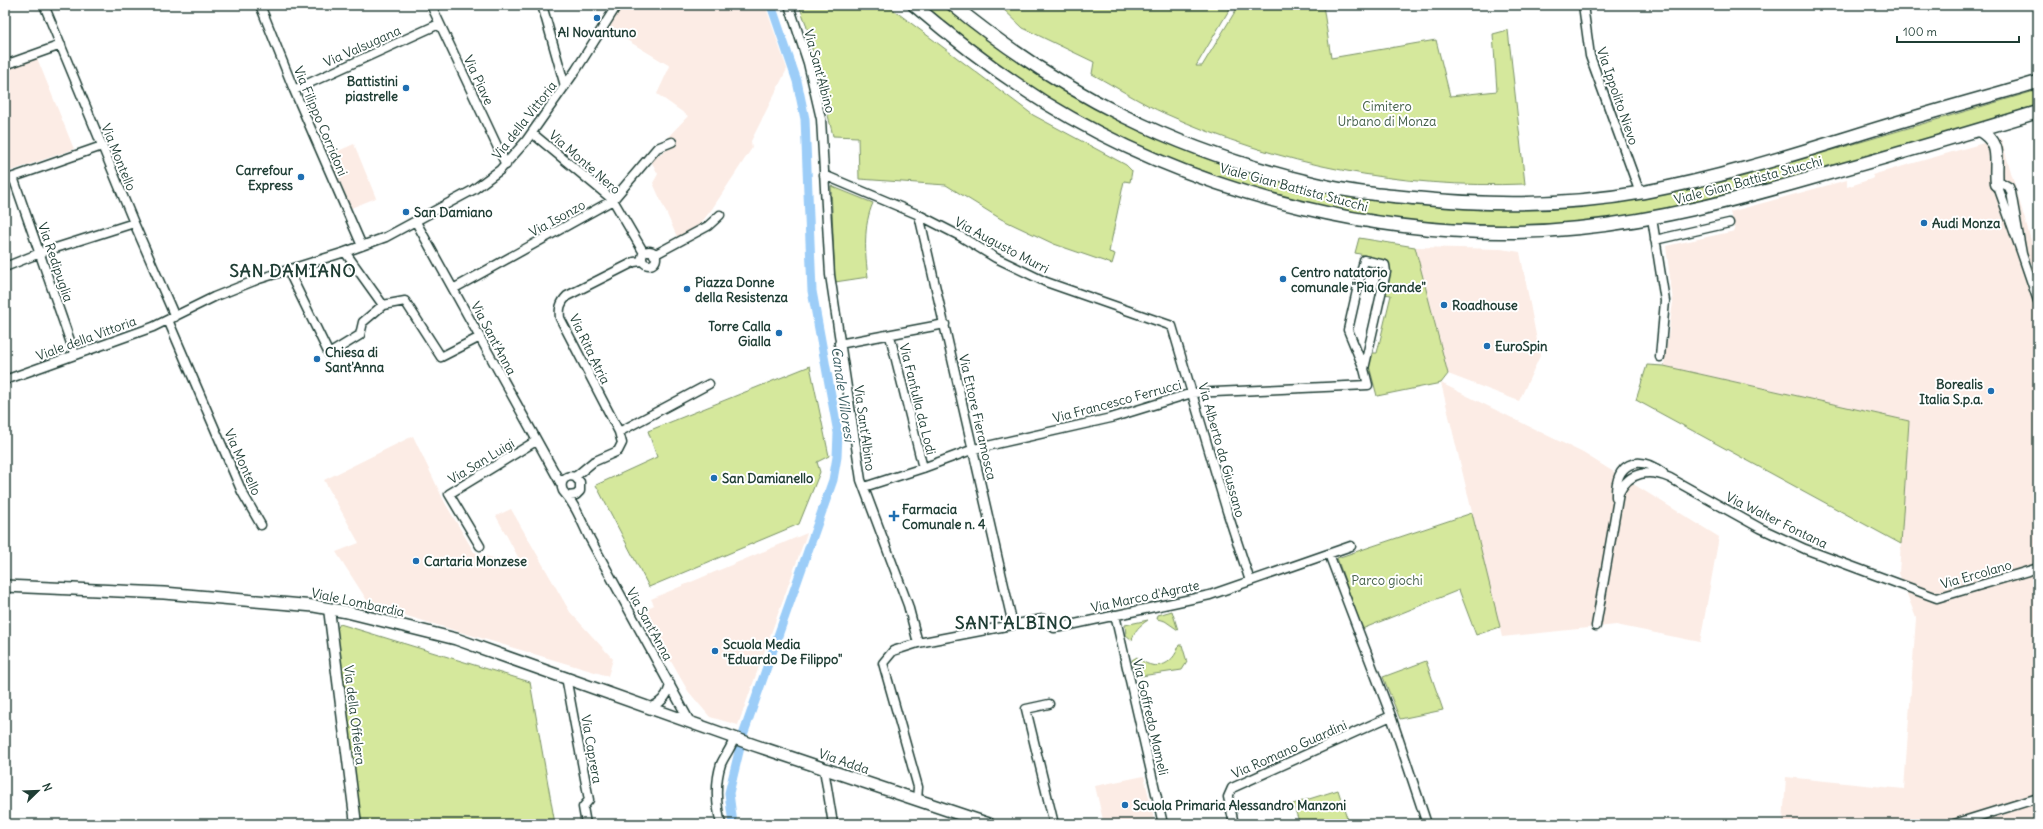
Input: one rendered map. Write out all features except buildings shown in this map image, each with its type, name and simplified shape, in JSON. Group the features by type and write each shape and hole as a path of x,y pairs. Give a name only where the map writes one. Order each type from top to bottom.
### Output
{"main road":[{"name":"Viale Gian Battista Stucchi","path":"914,5 965,48 1045,103 1134,150 1184,172 1230,187 1329,214 1369,222 1427,228 1508,231 1577,229 1652,218 1712,206 2038,112"},
{"name":"Viale Gian Battista Stucchi","path":"953,5 1010,49 1074,91 1153,131 1202,152 1327,186 1381,195 1476,204 1520,205 1567,203 1640,193 1710,179 2038,82"},
{"path":"1979,130 1990,138 1997,150 1997,184"},
{"name":"Viale Lombardia","path":"5,586 164,593 329,608 456,639 690,722"},
{"name":"Via Adda","path":"690,722 824,769 989,824"}],"street":[{"name":"Via Montello","path":"44,5 134,223 242,492 261,524"},
{"name":"Via Filippo Corridoni","path":"260,5 294,90 362,246"},
{"name":"Via Piave","path":"431,5 506,165"},
{"path":"542,5 565,86"},
{"name":"Via della Vittoria","path":"172,319 218,295 362,246 416,222 487,181 506,165 532,133 565,86 617,5"},
{"name":"Via Sant'Albino","path":"789,5 816,93 820,119 830,275 839,344 861,480 908,606 918,643"},
{"name":"Via Ippolito Nievo","path":"1583,5 1592,62 1640,193"},
{"name":"Via Valsugana","path":"294,90 439,24"},
{"path":"5,65 61,45"},
{"name":"Via Monte Nero","path":"532,133 613,200 643,257"},
{"name":"Via Isonzo","path":"453,289 613,200 657,148 672,142"},
{"path":"5,180 102,146"},
{"name":"Via Augusto Murri","path":"824,175 919,215 960,236 996,258 1034,277 1172,326"},
{"name":"Via Redipuglia","path":"13,177 75,355"},
{"path":"1997,184 2022,254 2034,272 2038,301"},
{"path":"654,254 708,226 720,215"},
{"name":"Via Ettore Fieramosca","path":"919,215 974,449 1013,625"},
{"path":"1652,218 1665,301 1660,357"},
{"name":"Via Sant'Anna","path":"416,222 561,484 563,491 568,496 577,511 589,537 690,722"},
{"path":"5,267 40,253 134,223"},
{"path":"1655,240 1729,223"},
{"path":"648,251 654,254 655,261 652,265 645,265 643,257 648,251"},
{"path":"345,252 383,305"},
{"name":"Via Rita Atria","path":"575,478 593,462 620,450 622,443 619,432 560,318 559,310 561,302 567,296 643,257"},
{"name":"Via Francesco Ferrucci","path":"864,487 923,468 974,449 1111,418 1192,393 1368,385 1364,369 1348,330 1364,260 1385,265 1386,272 1364,369"},
{"path":"288,270 329,354 360,335 363,322 383,305 405,301 441,357 480,337"},
{"name":"Viale della Vittoria","path":"5,380 172,319"},
{"path":"839,344 890,336 945,324"},
{"name":"Via Alberto da Giussano","path":"1172,326 1227,511 1250,580"},
{"name":"Via Fanfulla da Lodi","path":"890,336 923,468"},
{"path":"619,432 709,384"},
{"name":"Via San Luigi","path":"480,546 449,494 536,441"},
{"name":"Via Walter Fontana","path":"1616,508 1616,480 1621,472 1628,466 1638,463 1648,464 1670,478 1760,528 1805,549 1899,584"},
{"path":"550,466 575,478"},
{"name":"Via Walter Fontana","path":"1596,626 1616,508 1622,488 1633,477 1643,473 1654,472 1670,478"},
{"path":"561,484 575,478"},
{"name":"Via Sant'Anna","path":"575,478 581,488 578,494 577,511"},
{"path":"568,496 578,494"},
{"name":"Via Marco d'Agrate","path":"918,643 1043,619 1054,628 1210,595 1351,546"},
{"path":"1329,554 1391,716 1427,824"},
{"name":"Via Ercolano","path":"1899,584 1937,598 2038,568"},
{"name":"Via della Offelera","path":"329,608 356,824"},
{"name":"Via Goffredo Mameli","path":"1115,615 1163,824"},
{"path":"916,800 918,788 883,663 892,652 918,643"},
{"name":"Via Caprera","path":"566,677 589,800 583,807 586,824"},
{"path":"649,708 657,705 668,691 670,684"},
{"path":"1049,704 1026,709 1054,824"},
{"name":"Via Romano Guardini","path":"1234,824 1228,797 1232,788 1391,716"},
{"path":"721,824 717,803 719,776 722,763 737,739"},
{"path":"824,769 833,824"},
{"path":"1954,824 2038,798"}],"shaded area":[{"path":"620,5 765,5 787,69 751,141 752,148 712,209 697,228 678,239 653,183 658,174 651,161 672,146 668,137 688,116 657,94 670,66 605,27"},
{"path":"37,58 74,149 5,173 5,70"},
{"path":"2001,138 2037,261 2019,270 2038,265 2038,824 1783,824 1786,777 1904,789 1916,618 1899,573 1909,421 1664,366 1673,302 1666,246 1735,231 1730,212 1847,180 1847,187 1874,178 1872,175"},
{"path":"354,144 376,198 351,208 329,155"},
{"path":"1415,247 1501,249 1520,252 1540,356 1519,401 1448,374"},
{"path":"1441,383 1583,453 1719,537 1700,642 1616,625 1502,637"},
{"path":"413,436 445,503 474,552 524,568 496,516 511,509 570,612 613,659 608,676 370,605 336,552 359,543 324,480"},
{"name":"Scuola Media \"Eduardo De Filippo\"","path":"807,533 738,725 710,717 688,691 642,611 654,605 651,599"},
{"name":"Scuola Primaria Alessandro Manzoni","path":"1144,776 1155,824 1104,824 1095,786"}],"green space":[{"path":"799,5 887,5 1033,115 1126,165 1132,171 1130,182 1124,181 1109,252 1115,254 1112,264 1054,244 1001,219 946,185 859,179 858,137 833,136 806,24"},
{"path":"921,5 946,5 1088,103 1314,188 1385,202 1415,205 1480,210 1543,209 1643,199 1731,180 2038,90 2038,108 1806,175 1645,215 1544,226 1481,226 1414,222 1341,211 1262,192 1151,152 1078,116 998,66"},
{"name":"Cimitero Urbano di Monza","path":"999,5 1232,5 1196,66 1202,66 1239,5 1289,5 1289,8 1323,5 1331,58 1436,40 1450,96 1497,91 1493,34 1508,30 1525,184 1478,185 1387,177 1341,170 1297,160 1253,147 1209,132 1166,114 1129,95 1092,74 1094,62 1023,28"},
{"path":"831,186 873,203 866,230 866,259 868,277 835,282"},
{"path":"1359,238 1415,247 1448,374 1441,383 1377,396 1369,366 1371,353 1377,353 1391,295 1384,294 1390,270 1387,260 1355,253"},
{"path":"1647,365 1664,366 1909,421 1901,544 1636,400"},
{"name":"San Damianello","path":"810,366 829,456 817,462 820,472 799,524 649,587 596,485 657,457 648,431"},
{"name":"Parco giochi","path":"1472,513 1500,627 1476,635 1459,590 1362,629 1337,558"},
{"path":"1172,611 1178,630 1165,621 1157,619 1158,615"},
{"path":"1148,620 1138,628 1132,640 1126,635 1125,625"},
{"path":"340,624 530,682 555,824 361,824 335,632"},
{"path":"1179,645 1182,645 1187,662 1182,670 1141,676 1135,675 1132,660 1137,657 1149,665 1162,665 1172,658"},
{"path":"1426,661 1443,710 1400,719 1383,677"},
{"path":"1338,790 1349,824 1300,824 1293,804"}],"waterway":[{"name":"Canale Villoresi","path":"733,824 729,793 743,735 833,480 837,457 838,433 812,291 805,119 797,81 771,5"}],"place":[{"name":"Al Novantuno","path":"597,18"},
{"name":"Battistini piastrelle","path":"406,88"},
{"name":"Carrefour Express","path":"301,177"},
{"name":"San Damiano","path":"406,212"},
{"name":"Audi Monza","path":"1924,223"},
{"name":"Centro natatorio comunale \"Pia Grande\"","path":"1283,279"},
{"name":"Piazza Donne della Resistenza","path":"687,289"},
{"name":"Roadhouse","path":"1444,305"},
{"name":"Torre Calla Gialla","path":"779,333"},
{"name":"EuroSpin","path":"1487,346"},
{"name":"Chiesa di Sant'Anna","path":"317,359"},
{"name":"Borealis Italia S.p.a.","path":"1991,391"},
{"name":"San Damianello","path":"714,478"},
{"name":"Farmacia Comunale n. 4","path":"894,516"},
{"name":"Cartaria Monzese","path":"416,561"},
{"name":"Scuola Media \"Eduardo De Filippo\"","path":"715,651"},
{"name":"Scuola Primaria Alessandro Manzoni","path":"1125,805"}],"district":[{"name":"SAN DAMIANO","path":"293,271"},
{"name":"SANT'ALBINO","path":"1014,623"}]}
